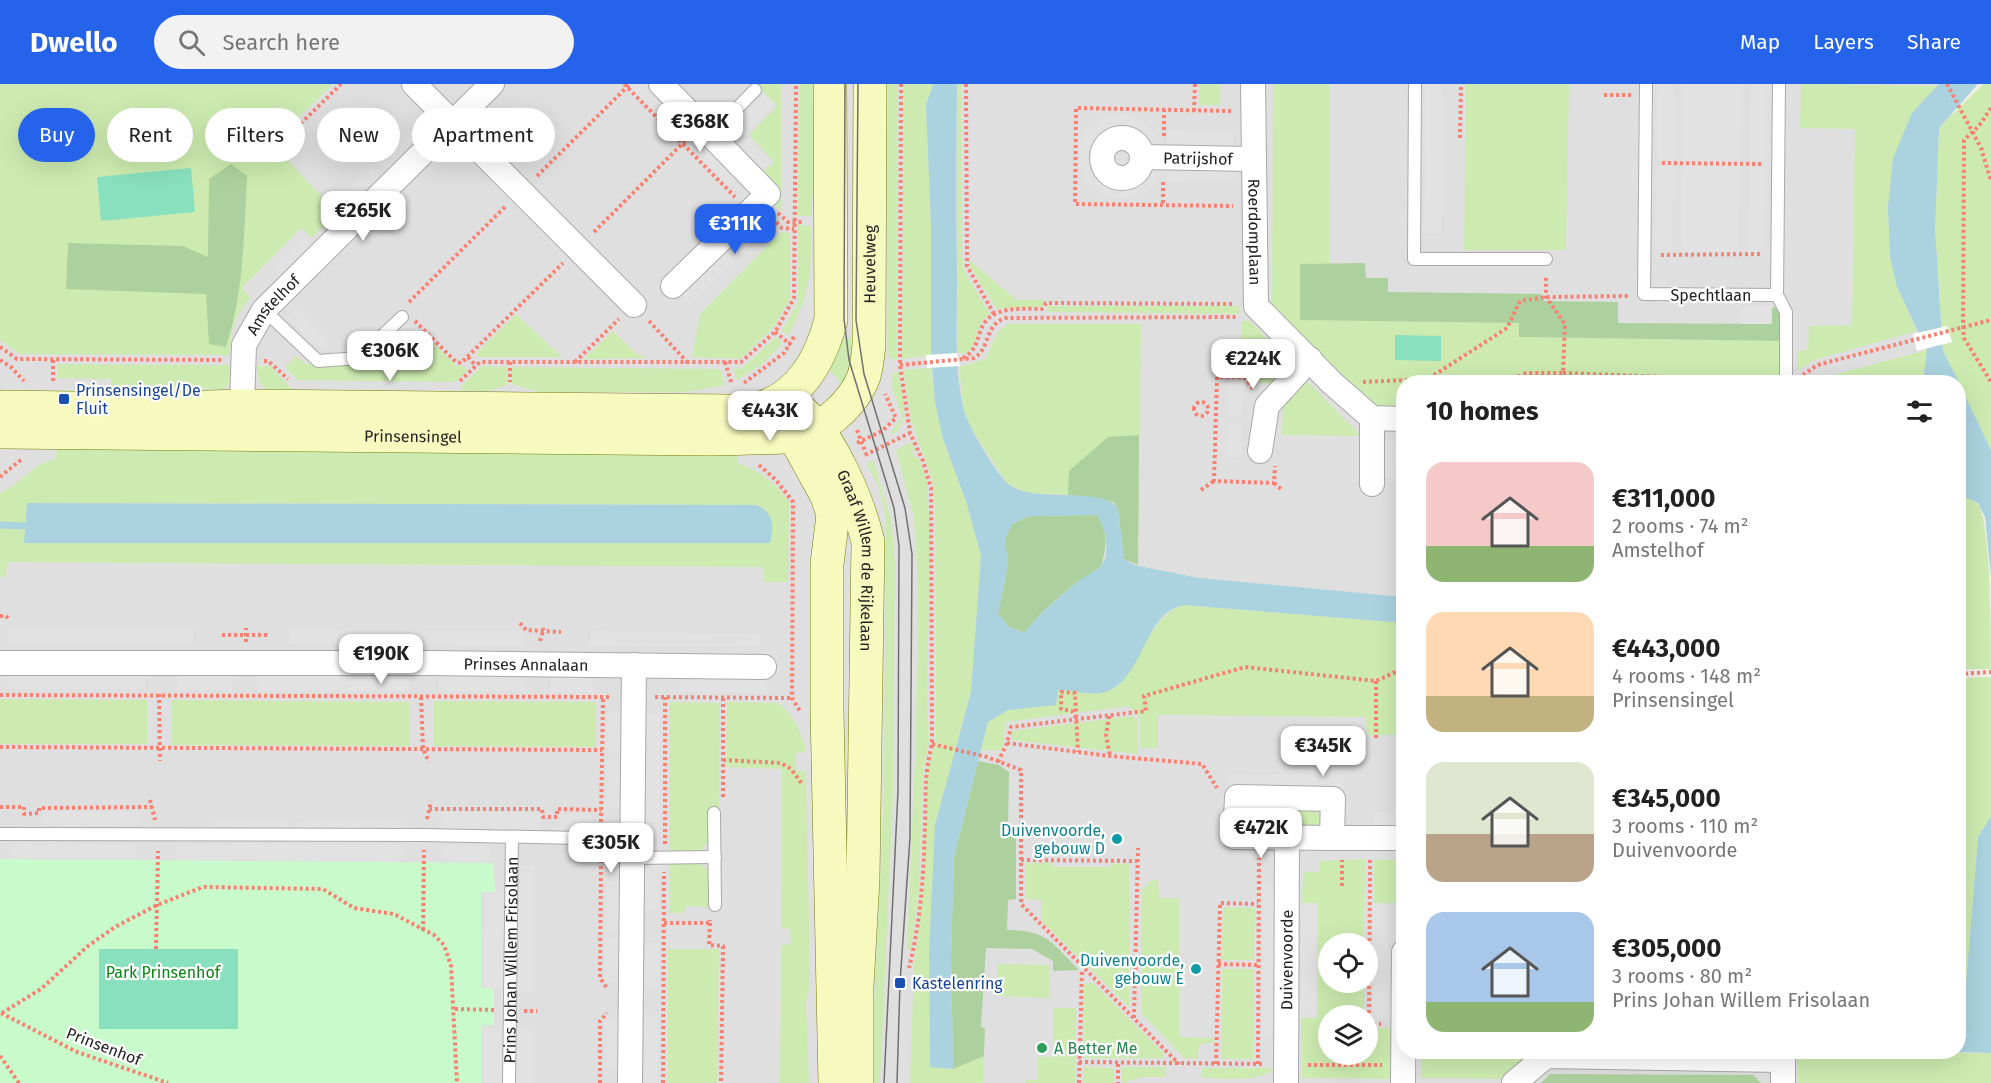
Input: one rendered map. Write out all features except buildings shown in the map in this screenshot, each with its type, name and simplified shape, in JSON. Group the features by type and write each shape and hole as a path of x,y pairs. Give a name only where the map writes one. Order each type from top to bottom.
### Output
{"main road":[{"path":"785,397 815,366 825,344 831,320 830,84"},
{"name":"Heuvelweg","path":"806,431 846,405 859,387 867,360 870,84"},
{"name":"Prinsensingel","path":"2,419 742,424 760,409 785,397"},
{"name":"Graaf Willem de Rijkelaan","path":"785,397 862,515 868,542 863,879 856,986 857,1083"},
{"name":"Prinsensingel","path":"2,419 142,409 242,406 742,424 806,431"},
{"name":"Graaf Willem de Rijkelaan","path":"806,431 822,487 833,515 827,564 827,711 835,1083"}],"street":[{"path":"414,84 438,108"},
{"name":"Amstelhof","path":"468,108 492,84"},
{"path":"661,84 768,194 673,286"},
{"name":"Roerdomplaan","path":"1253,84 1252,159 1256,306 1332,383 1372,418"},
{"name":"Patrijshof","path":"1142,157 1252,159"},
{"name":"Amstelhof","path":"242,406 244,345 264,310 414,162"},
{"path":"492,162 634,305"},
{"path":"1260,451 1267,406 1310,359"},
{"path":"1372,484 1372,418 1396,419"},
{"name":"Prinses Annalaan","path":"0,663 764,667"},
{"path":"630,1083 634,665"},
{"path":"1332,838 1333,799 1237,797 1235,837 1259,838 1287,838 1332,838 1396,838"},
{"name":"Duivenvoorde","path":"1286,1074 1287,838"},
{"path":"1515,1083 1542,1059"},
{"path":"1724,1059 1783,1060 1783,1083"}],"lane":[{"path":"1415,84 1414,259 1546,259"},
{"path":"1779,84 1777,295 1786,312 1789,375"},
{"path":"707,130 755,90"},
{"path":"1644,294 1646,90"},
{"name":"Spechtlaan","path":"1644,294 1777,295"},
{"path":"264,310 318,361 359,358 402,317"},
{"path":"712,910 715,857 714,813"},
{"path":"0,834 159,837 424,835 601,839 664,857 715,857"},
{"name":"Prins Johan Willem Frisolaan","path":"509,1083 512,837"}],"path":[{"path":"305,121 341,84"},
{"path":"741,362 775,332 794,298 796,84"},
{"path":"901,84 900,365 910,433 923,460 931,488 932,744 924,774 925,819 921,890 909,968"},
{"path":"966,84 967,267 994,314"},
{"path":"1194,111 1195,84"},
{"path":"1460,138 1461,84"},
{"path":"1947,84 1972,131 1991,180"},
{"path":"1604,94 1646,90"},
{"path":"1991,108 1979,126 1964,140 1963,327 1965,338 1991,382"},
{"path":"402,317 412,318 456,362 461,363 577,248 707,130"},
{"path":"1645,162 1778,164"},
{"path":"768,194 772,207 788,222 805,222"},
{"path":"1644,255 1777,254"},
{"path":"1546,259 1546,297 1565,324 1563,373"},
{"path":"1434,375 1507,328 1520,301 1546,297 1618,298 1644,294"},
{"path":"960,360 976,348 982,326 994,314 1010,310 1042,309 1046,303 1256,306"},
{"path":"574,362 634,305 688,363"},
{"path":"892,366 974,358 981,355 990,328 997,321 1006,318 1240,317 1256,306"},
{"path":"1800,375 1817,364 1991,320"},
{"path":"468,357 476,366"},
{"path":"0,360 11,367"},
{"path":"725,362 742,424 747,461 769,473 793,502 792,698 798,711 804,714"},
{"path":"1522,375 1563,373 1613,375"},
{"path":"1332,383 1396,380"},
{"path":"884,392 896,418 892,424"},
{"path":"1208,410 1216,410"},
{"path":"1201,490 1214,481"},
{"path":"1275,483 1281,489"},
{"path":"0,616 6,616 10,620"},
{"path":"520,623 526,630 561,632"},
{"path":"222,635 268,635"},
{"path":"998,762 1008,743 1011,727 1146,711 1144,696 1245,667 1376,681 1396,672"},
{"path":"1966,674 1991,672"},
{"path":"1376,681 1376,738"},
{"path":"1076,718 1072,711 1061,710 1061,692 1075,693 1078,752"},
{"path":"159,694 160,761"},
{"path":"0,695 792,698"},
{"path":"421,697 423,749 429,762"},
{"path":"603,697 600,978 607,987 607,998"},
{"path":"663,1083 665,697"},
{"path":"1109,716 1106,735 1110,756"},
{"path":"1008,743 1110,756 1202,764 1215,788 1237,797"},
{"path":"932,744 987,757 1021,770 1021,904 1082,969 1179,1064"},
{"path":"0,747 602,750"},
{"path":"723,760 781,763 790,769 804,786"},
{"path":"0,807 24,807 24,814 39,813 39,808 152,807"},
{"path":"429,809 542,809 543,817 557,818 557,809 602,810"},
{"path":"423,930 424,835"},
{"path":"156,949 159,837"},
{"path":"1258,1064 1259,838"},
{"path":"1370,838 1369,1024 1396,1023"},
{"path":"1134,1018 1138,848"},
{"path":"1021,860 1078,858 1137,861"},
{"path":"1,1013 41,990 88,946 114,927 157,905 203,887 323,889 354,908 394,914 434,935 444,945 451,966 457,1083"},
{"path":"1216,1064 1220,903 1258,904"},
{"path":"712,910 709,945 723,946 721,1083"},
{"path":"664,923 710,922"},
{"path":"1218,964 1258,965"},
{"path":"1079,1083 1082,969"},
{"path":"600,1083 600,1021 607,1015 607,1009"},
{"name":"Prinsenhof","path":"1,1013 77,1052 168,1083"},
{"path":"0,1056 19,1083"},
{"path":"1079,1062 1258,1064 1286,1074 1403,1074"},
{"path":"1118,1064 1118,1083"}],"shaded area":[{"path":"0,84 1954,84 1930,375 1396,375 1396,1059 1929,1059 1929,1083 0,1083"},
{"path":"634,84 648,84 684,120 673,130 631,87"},
{"path":"1426,84 1442,84 1441,233 1424,233"},
{"path":"1658,84 1674,84 1672,251 1655,252 1656,167 1669,166 1669,160 1657,160"},
{"path":"1683,84 1741,84 1739,252 1681,252"},
{"path":"1750,84 1766,84 1765,161 1752,161 1751,167 1765,167 1764,252 1748,252"},
{"path":"764,95 775,105 752,128 741,117"},
{"path":"1124,114 1145,122 1158,136 1146,142 1129,128 1110,129 1103,133 1093,146 1093,165 1107,181 1118,185 1135,181 1146,168 1159,176 1147,191 1132,197 1117,199 1101,193 1088,182 1080,164 1079,150 1083,137 1091,127 1103,118"},
{"path":"412,130 412,150 400,161 400,141"},
{"path":"1167,131 1233,132 1233,146 1167,146"},
{"path":"698,136 739,176 729,186 688,146"},
{"path":"748,138 771,161 761,171 738,148"},
{"path":"379,162 399,162 387,174"},
{"path":"1167,166 1233,166 1233,180 1167,181"},
{"path":"372,169 382,180 347,213 337,203"},
{"path":"754,222 764,232 690,305 680,294"},
{"path":"303,237 312,247 284,276 274,265"},
{"path":"1740,307 1772,307 1772,324 1740,324"},
{"path":"297,308 330,342 322,351 287,318"},
{"path":"410,320 420,330 381,370 371,360"},
{"path":"1228,383 1243,384 1242,417 1228,416"},
{"path":"1228,424 1242,424 1242,457 1227,457"},
{"path":"1382,440 1396,440 1395,477 1382,477"},
{"path":"193,628 193,643 9,644 8,630"},
{"path":"289,629 524,631 523,645 289,644"},
{"path":"591,631 760,634 760,647 591,646"},
{"path":"8,673 145,674 145,689 7,689"},
{"path":"177,674 233,674 232,690 177,690"},
{"path":"259,675 409,675 409,691 258,691"},
{"path":"525,675 524,691 439,691 439,676"},
{"path":"766,675 766,692 680,692 680,677"},
{"path":"551,676 592,676 592,692 551,692"},
{"path":"607,712 622,712 621,752 607,752"},
{"path":"646,713 660,713 660,850 645,850"},
{"path":"607,759 621,760 621,808 607,808"},
{"path":"1228,774 1344,775 1344,789 1228,788"},
{"path":"42,811 138,812 137,826 42,826"},
{"path":"442,812 540,813 540,829 442,828"},
{"path":"1373,812 1396,813 1396,828 1373,827"},
{"path":"559,813 590,813 590,829 559,829"},
{"path":"212,821 288,821 288,828 213,827"},
{"path":"298,822 404,822 404,828 298,828"},
{"path":"10,843 136,844 136,860 10,859"},
{"path":"176,844 404,845 403,861 176,860"},
{"path":"443,845 491,846 490,861 443,861"},
{"path":"645,864 659,864 659,909 644,909"},
{"path":"518,865 534,866 533,992 516,992 517,1029 533,1029 533,1083 484,1083 484,1029 501,1029 501,988 484,988 485,893 500,894"},
{"path":"606,881 620,881 620,930 606,930"},
{"path":"1263,884 1278,884 1278,1034 1263,1034"},
{"path":"1302,903 1318,903 1317,1018 1301,1018"},
{"path":"1373,903 1388,903 1388,1019 1378,1019 1378,1005 1373,1005 1373,993 1378,993 1378,933 1373,933"},
{"path":"606,937 620,937 620,983 605,982"},
{"path":"644,943 659,943 658,987 644,987"},
{"path":"658,1015 658,1083 644,1083 644,1016"},
{"path":"605,1020 620,1020 619,1068 605,1068"}],"green space":[{"path":"0,84 333,84 305,112 305,108 205,108 205,162 289,162 332,207 322,217 327,223 312,238 301,228 242,288 251,297 234,324 230,355 20,354 0,340"},
{"path":"756,84 781,84 781,211 774,204 762,173 774,162 749,135 777,106"},
{"path":"799,84 814,84 814,174 811,216 798,216"},
{"path":"888,84 898,84 897,360 890,358 887,349"},
{"path":"904,84 933,84 926,105 931,226 931,355 902,359"},
{"path":"957,84 962,84 962,256 965,272 990,314 979,327 974,344 967,353 957,353"},
{"path":"1199,84 1220,84 1220,105 1199,105"},
{"path":"1273,84 1330,84 1329,264 1300,264 1300,320 1520,323 1520,337 1779,341 1779,375 1396,375 1396,409 1378,409 1272,306"},
{"path":"1466,84 1569,84 1566,250 1464,250"},
{"path":"1801,84 1938,86 1893,158 1888,207 1890,257 1897,287 1917,331 1814,360 1797,371 1798,351 1808,350 1809,326 1852,325 1855,129 1800,128"},
{"path":"1983,84 1991,84 1991,450 1966,398 1966,375 1955,375 1943,351 1935,229 1939,128"},
{"path":"231,164 247,176 240,284 226,347 209,344 206,294 66,289 68,243 183,246 208,257 209,179"},
{"path":"191,168 195,212 101,221 97,177"},
{"path":"798,224 811,227 810,271 801,307 788,336 782,331 798,302"},
{"path":"781,232 790,233 790,298 774,327 740,359 692,357 700,314"},
{"path":"969,260 1017,300 1043,300 1043,307 997,309 969,265"},
{"path":"1365,263 1366,278 1388,278 1388,292 1541,294 1544,301 1618,302 1618,323 1772,324 1772,307 1779,308 1779,341 1519,337 1519,323 1300,320 1300,264"},
{"path":"1047,306 1240,306 1240,314 1047,312"},
{"path":"516,314 562,357 479,357 476,354"},
{"path":"1242,321 1250,321 1293,366 1277,383 1260,383 1261,371 1242,370"},
{"path":"1008,324 1141,324 1138,565 1124,559 1118,508 1113,502 1068,495 1026,493 1007,483 968,424 963,406 959,367 985,359 998,332"},
{"path":"422,331 456,366 464,366 468,370 455,382 298,380 285,367 296,356 305,364 361,365 369,361 381,372"},
{"path":"613,331 638,355 649,358 584,359"},
{"path":"1395,335 1441,336 1441,361 1395,360"},
{"path":"776,337 782,343 765,362 737,380 733,368 741,369"},
{"path":"863,337 844,391 837,378 824,366 841,338"},
{"path":"1927,350 1924,375 1833,375"},
{"path":"58,364 237,365 235,377 224,389 111,388 111,379 58,378"},
{"path":"256,366 270,366 292,389 266,389 260,383"},
{"path":"482,366 507,367 507,385 488,391 462,390 462,385"},
{"path":"512,367 720,369 725,385 686,392 539,392 512,384"},
{"path":"931,368 943,439 966,501 981,555 971,692 935,825 930,1067 953,1069 984,1056 983,1083 910,1083 914,965 923,888 926,775 936,738 935,509 933,483 911,420 903,370"},
{"path":"898,370 904,414 899,430 892,435 891,432 901,419 891,382 891,376"},
{"path":"1306,380 1361,436 1282,435 1283,403"},
{"path":"1139,435 1138,565 1124,559 1118,508 1113,502 1068,495 1069,471 1108,437"},
{"path":"911,442 915,450 912,452 915,458 918,457 927,479 930,534 927,694 929,742 923,771 919,890 911,950 907,950 916,734 918,585 914,518 896,450"},
{"path":"57,449 738,455 737,463 767,478 789,502 788,582 764,582 763,567 7,562 6,577 0,577 0,493 41,464 56,459","holes":["27,503 756,505 769,543 25,543"]},
{"path":"873,460 891,519 895,563 893,796 880,1083 873,1083 874,1003 884,795 886,521 880,490 867,464"},
{"path":"1966,497 1979,506 1986,537 1990,584 1991,669 1966,669"},
{"path":"1097,515 1105,534 1101,567 1060,597 1024,633 1009,627 998,614 1008,565 1005,539 1012,524 1029,516"},
{"path":"1185,605 1396,622 1396,735 1367,735 1366,717 1158,715 1158,748 1140,748 1140,718 1129,706 1006,722 1002,750 981,750 988,722 1008,710 1055,705 1058,690 1120,683 1157,625 1175,609"},
{"path":"1991,677 1991,816 1978,837 1966,985 1966,678"},
{"path":"0,699 147,700 147,744 0,744"},
{"path":"172,700 409,702 410,746 172,745"},
{"path":"434,701 596,702 596,747 434,746"},
{"path":"669,702 720,703 719,810 710,810 709,841 701,851 669,851"},
{"path":"727,702 779,703 797,726 806,752 796,753 796,770 806,771 810,984 806,1000 809,1083 780,1083 781,945 791,944 790,929 781,928 782,769 726,767"},
{"path":"1133,716 1138,720 1138,754 1011,740 1012,731"},
{"path":"978,761 999,765 1009,772 1008,827 1016,828 1016,899 1008,900 1007,930 1032,933 1049,940 1079,970 1053,971 1053,961 1032,949 986,948 981,1027 985,1028 984,1056 953,1069 951,953 954,856"},
{"path":"1249,809 1317,809 1322,814 1318,828 1249,827 1245,824 1243,813"},
{"name":"Park Prinsenhof","path":"0,859 494,863 495,892 481,892 482,988 494,989 494,1025 482,1025 482,1083 0,1083"},
{"path":"1365,859 1364,933 1318,933 1318,993 1364,993 1364,1005 1318,1005 1318,1065 1378,1065 1378,1028 1392,1028 1391,1079 1302,1078 1301,1018 1317,1018 1318,903 1302,903 1303,872 1320,872 1320,861"},
{"path":"1374,860 1396,860 1396,903 1373,903"},
{"path":"669,863 695,863 706,868 709,882 708,907 685,906 684,913 669,913"},
{"path":"1025,863 1052,863 1053,867 1111,867 1111,863 1129,864 1129,1007 1041,920 1041,900 1025,899"},
{"path":"1152,880 1158,880 1159,898 1179,898 1179,1037 1213,1038 1213,1043 1200,1044 1197,1059 1184,1058 1141,1013 1141,891"},
{"path":"1223,907 1255,908 1254,960 1222,960"},
{"path":"99,949 238,949 238,1029 99,1029"},
{"path":"668,949 719,949 717,1083 668,1083"},
{"path":"997,964 1050,965 1049,998 997,996"},
{"path":"1222,969 1254,969 1253,1059 1221,1059"},
{"path":"1093,983 1164,1054 1163,1058 1083,1058 1084,984"},
{"path":"1053,1008 1076,1008 1075,1083 1026,1083 1026,1080 1038,1080 1038,1057 1053,1057"},
{"path":"1966,1053 1991,1053 1991,1083 1798,1083 1798,1059 1966,1059"},
{"path":"1421,1059 1527,1059 1506,1079 1421,1078"},
{"path":"1083,1067 1114,1068 1114,1083 1083,1083"},
{"path":"1122,1067 1166,1067 1166,1077 1142,1077 1122,1083"},
{"path":"1202,1068 1274,1068 1261,1076 1230,1079 1202,1078"},
{"path":"1550,1074 1753,1075 1761,1083 1541,1083"}],"water":[{"path":"933,84 957,84 958,376 965,415 981,446 1006,482 1030,493 1095,497 1108,501 1118,508 1124,559 1134,565 1199,578 1396,596 1396,622 1185,605 1171,610 1161,618 1152,630 1130,672 1108,691 1089,693 1058,690 1056,705 1008,710 988,722 954,856 951,953 953,1069 930,1067 929,951 935,825 971,692 981,555 966,501 943,439 935,402 931,355 931,226 926,105","holes":["1097,515 1105,534 1105,556 1099,568 1060,597 1024,633 1009,627 998,614 1008,565 1005,539 1012,524 1029,516"]},
{"path":"1939,84 1978,84 1939,128 1935,229 1943,351 1955,375 1924,375 1927,350 1897,287 1890,257 1888,207 1893,158 1912,113"},
{"path":"1966,398 1991,450 1991,578 1985,517 1978,503 1966,497"},
{"path":"27,503 756,505 769,515 772,530 770,543 24,543"},
{"path":"1991,816 1991,1053 1966,1052 1966,985 1978,837"}],"pier":[{"path":"1947,326 1952,342 1917,351 1913,334"},
{"path":"957,353 960,366 927,368 926,355"}],"waterway":[{"path":"0,525 26,526"}],"tram line":[{"path":"845,84 844,319 849,360 894,508 899,546 898,791 884,1083"},
{"path":"858,84 856,320 864,374 905,508 912,554 910,837 900,983 897,1083"}],"place":[{"name":"Prinsensingel/De Fluit","path":"64,399"},
{"name":"Duivenvoorde, gebouw D","path":"1117,839"},
{"name":"Duivenvoorde, gebouw E","path":"1196,969"},
{"name":"Kastelenring","path":"900,983"},
{"name":"A Better Me","path":"1042,1048"}]}
